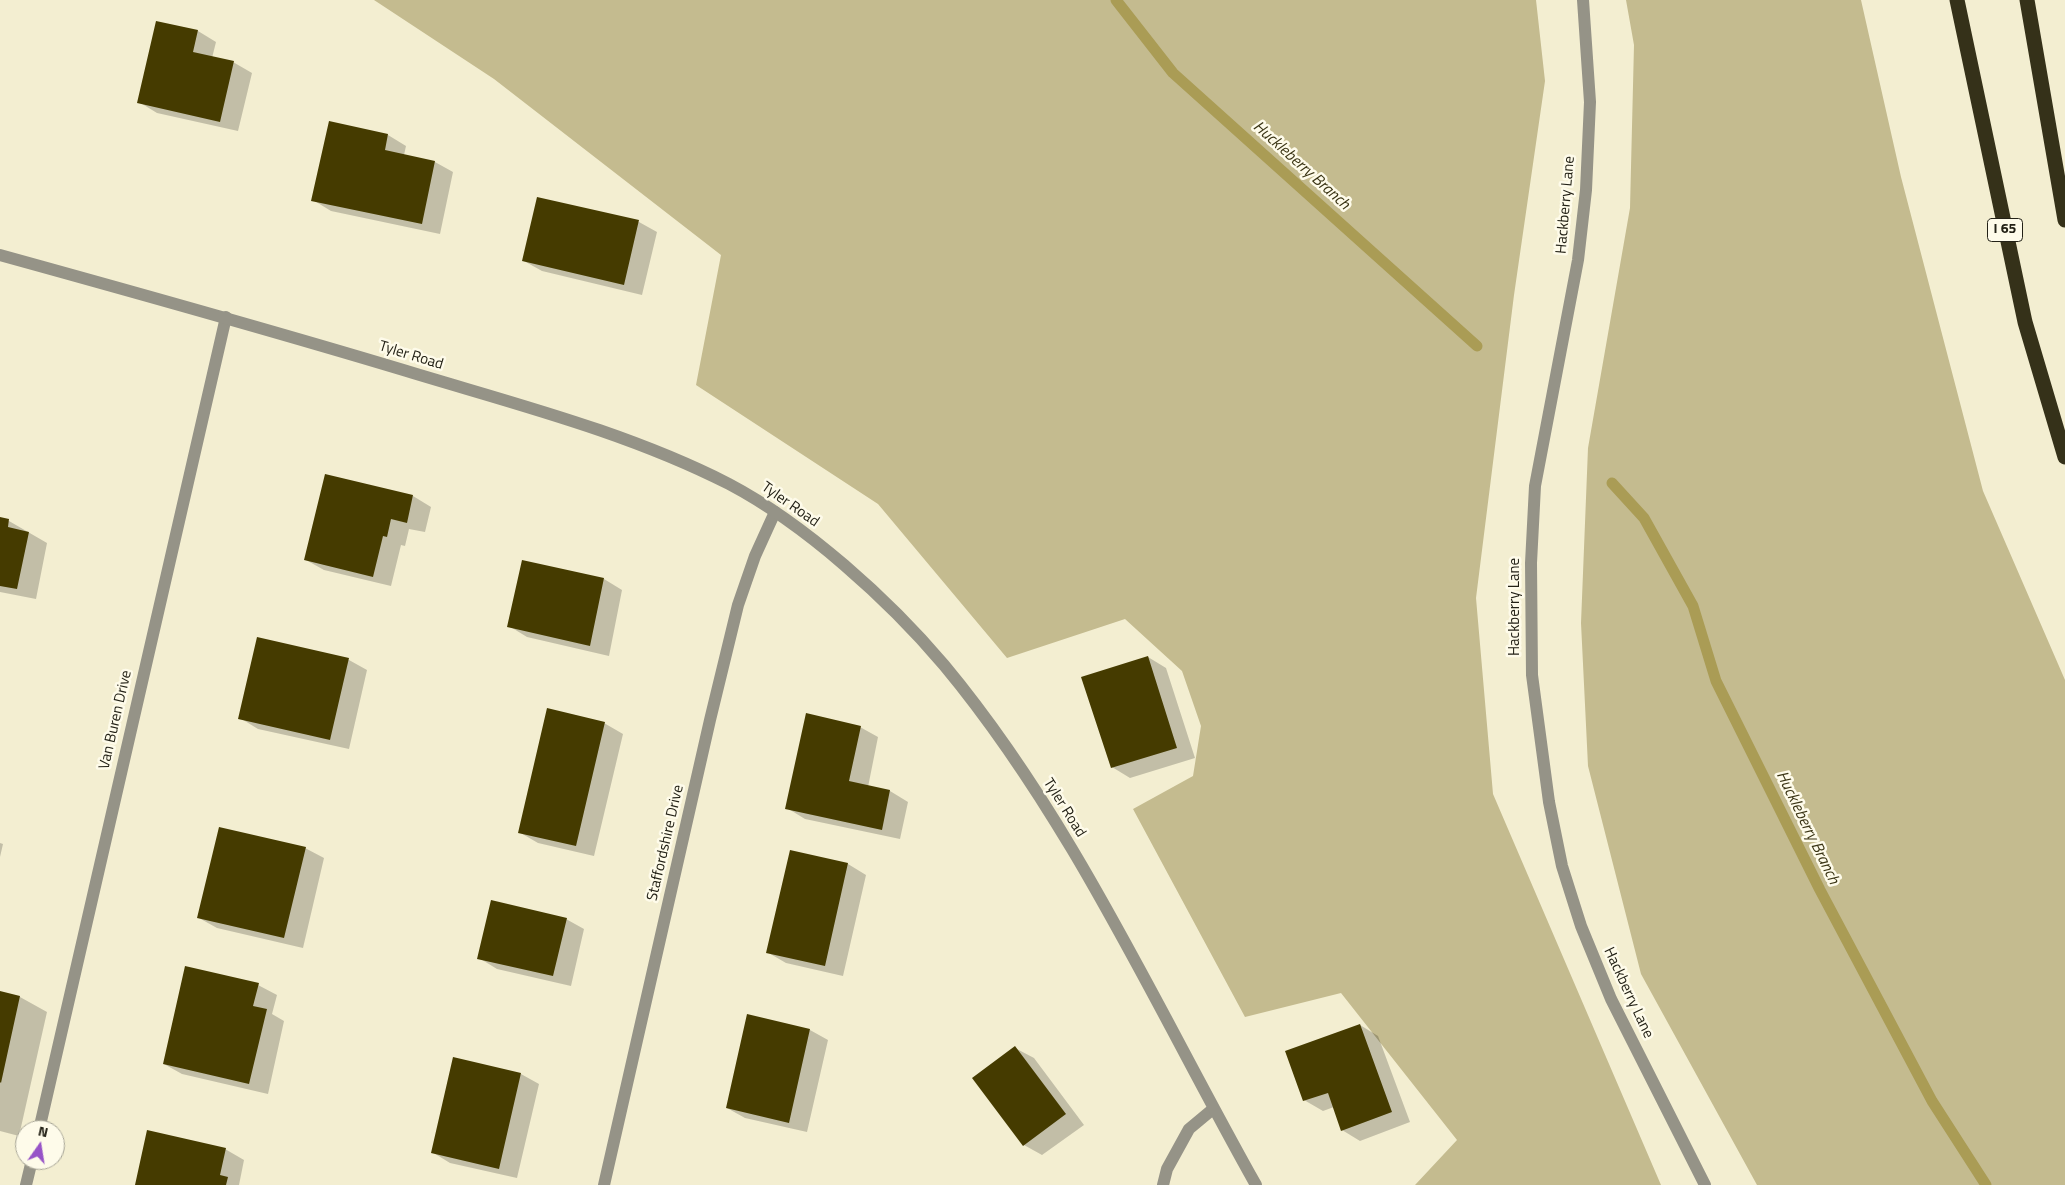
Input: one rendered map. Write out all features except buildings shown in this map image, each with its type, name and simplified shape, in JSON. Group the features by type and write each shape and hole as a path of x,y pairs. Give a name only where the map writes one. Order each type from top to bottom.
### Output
{"highway":[{"name":"I 65","path":"1958,0 2025,322 2065,457"},
{"path":"2027,0 2065,220"}],"street":[{"name":"Hackberry Lane","path":"1583,0 1590,102 1586,190 1578,260 1535,486 1530,563 1532,675 1549,802 1562,866 1580,926 1611,999 1705,1185"},
{"name":"Tyler Road","path":"0,255 226,317 604,432 676,459 732,486 775,512 825,549 891,608 943,664 1006,746 1080,864 1256,1185"},
{"name":"Van Buren Drive","path":"40,1120 226,317"},
{"name":"Staffordshire Drive","path":"604,1185 738,605 755,556 775,512"},
{"path":"1163,1185 1166,1169 1189,1130 1213,1109"},
{"path":"26,1185 30,1170"}],"shaded area":[{"path":"374,0 1536,0 1545,81 1514,295 1476,598 1493,794 1661,1185 1415,1185 1457,1140 1341,993 1245,1017 1133,809 1193,776 1201,726 1182,671 1125,619 1007,658 878,504 696,385 721,255 494,79"},
{"path":"1626,0 1861,0 1901,177 1983,491 2065,680 2065,1185 1757,1185 1641,974 1588,766 1581,623 1588,448 1630,208 1634,45"}],"waterway":[{"name":"Huckleberry Branch","path":"1116,0 1173,73 1477,346"},
{"name":"Huckleberry Branch","path":"1612,483 1644,518 1693,606 1716,681 1820,890 1932,1101 1986,1185"}]}
